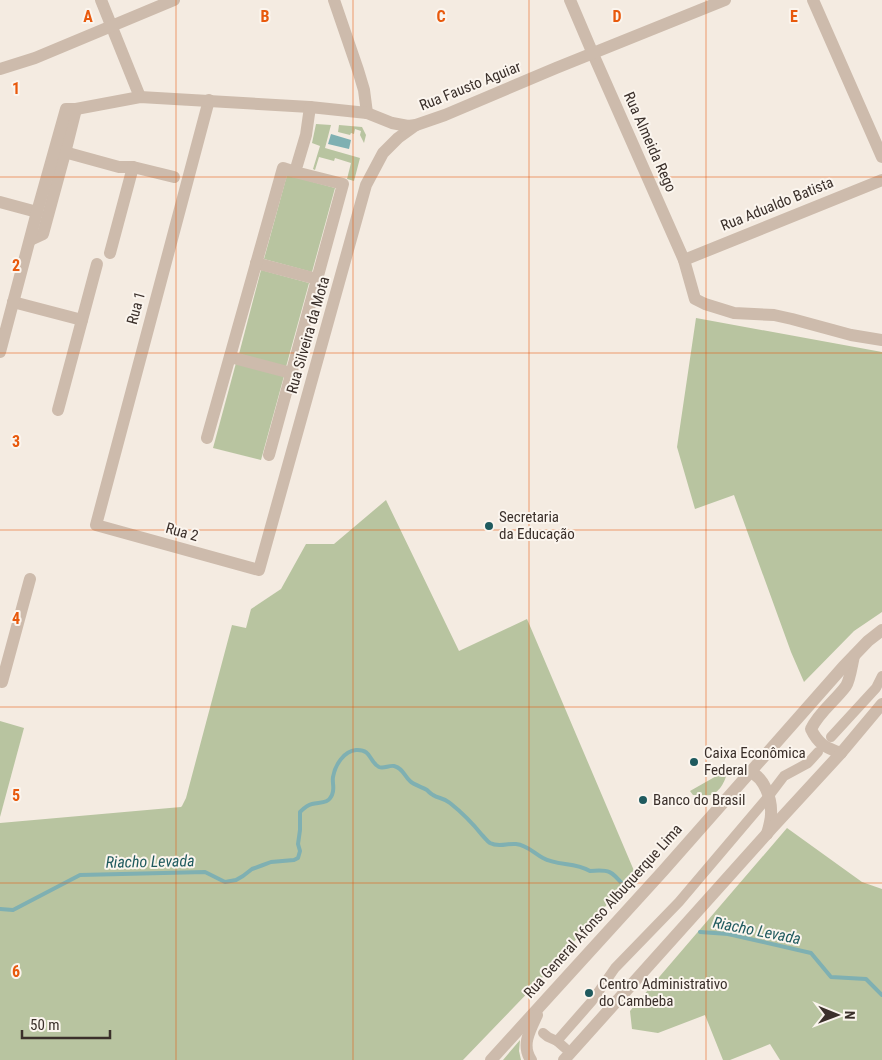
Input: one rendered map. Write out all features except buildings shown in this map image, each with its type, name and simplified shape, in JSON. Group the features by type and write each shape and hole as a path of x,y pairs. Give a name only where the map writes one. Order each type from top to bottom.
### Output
{"street":[{"path":"101,0 140,97"},
{"path":"0,69 35,58 174,0"},
{"path":"334,0 364,90 367,112"},
{"name":"Rua Almeida Rego","path":"570,0 684,260 695,298 705,304 734,313 774,315 851,335 882,340"},
{"name":"Rua Fausto Aguiar","path":"60,151 71,109 140,97 367,112 392,123 408,126 416,125 445,116 556,68 724,0"},
{"path":"813,0 882,157"},
{"name":"Rua 1","path":"96,525 208,100"},
{"path":"295,172 306,135 310,107"},
{"name":"Rua Silveira da Mota","path":"259,570 366,185 383,153 398,138 416,125"},
{"path":"60,151 120,167 133,167 174,177"},
{"path":"1,343 37,212 60,151"},
{"path":"30,240 43,234 60,151"},
{"path":"110,253 133,167"},
{"path":"207,438 282,168 343,184 269,455"},
{"name":"Rua Adualdo Batista","path":"684,260 882,180"},
{"path":"0,202 37,212"},
{"path":"256,263 317,279"},
{"path":"58,410 96,264"},
{"path":"13,302 82,320"},
{"path":"230,357 291,373"},
{"name":"Rua 2","path":"96,525 259,570"},
{"path":"2,682 4,659 30,579"},
{"name":"Rua General Afonso Albuquerque Lima","path":"490,1060 663,871 854,656 882,630"},
{"path":"842,753 830,749 818,741 811,729 821,713 847,685 854,656"},
{"path":"831,737 876,688 882,676"},
{"path":"562,1050 842,753 882,704"},
{"path":"562,1050 615,968 679,902 784,776 808,763 818,752"},
{"path":"750,772 760,779 768,797 771,813 767,834"},
{"path":"531,1060 526,1046 529,1032 544,1002"},
{"path":"543,1033 562,1050"}],"green space":[{"path":"316,124 331,125 325,148 360,158 354,181 347,179 351,163 335,158 334,161 319,157 315,170 313,169 320,146 312,143"},
{"path":"339,125 362,127 366,135 364,143 360,135 361,131 355,129 354,134 351,133 350,135 338,132"},
{"path":"287,175 335,188 312,272 264,259"},
{"path":"261,270 309,283 286,367 239,354"},
{"path":"696,318 882,352 882,612 854,631 804,682 791,652 734,495 695,509 677,447"},
{"path":"236,363 284,376 261,460 213,448"},
{"path":"386,500 459,651 527,619 635,873 541,979 463,1060 0,1060 0,823 181,807 186,798 232,625 246,628 251,609 281,589 306,544 334,544"},
{"path":"0,721 24,728 0,817"},
{"path":"727,770 722,785 711,795 693,795 690,791"},
{"path":"787,828 862,882 882,889 882,1060 780,1060 770,1044 730,1060 723,1060 705,1015 658,1033 632,1029 630,1011"},
{"path":"520,1040 519,1051 521,1060 503,1060"}],"water":[{"path":"331,134 351,140 349,149 328,144"}],"waterway":[{"name":"Riacho Levada","path":"0,909 13,910 80,875 205,872 225,882 236,880 252,869 271,862 294,860 298,858 300,851 298,844 300,812 309,805 324,802 330,798 333,790 333,777 338,763 348,753 356,750 361,750 368,754 379,767 397,767 412,782 431,794 448,801 490,843 497,845 520,845 554,862 578,866 590,871 602,870 610,872 624,886"},
{"name":"Riacho Levada","path":"700,932 728,934 811,953 831,977 866,979 882,995"}],"place":[{"name":"Secretaria da Educação","path":"489,526"},
{"name":"Caixa Econômica Federal","path":"694,762"},
{"name":"Banco do Brasil","path":"643,800"},
{"name":"Centro Administrativo do Cambeba","path":"589,993"}]}
